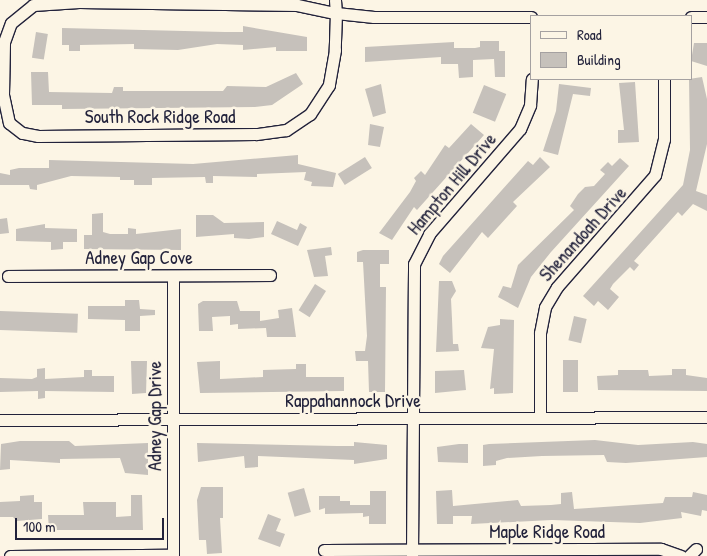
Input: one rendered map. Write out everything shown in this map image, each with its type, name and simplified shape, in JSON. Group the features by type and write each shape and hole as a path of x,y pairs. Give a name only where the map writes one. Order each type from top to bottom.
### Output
{"street":[{"path":"335,0 336,13"},
{"path":"79,1 297,5 336,13 423,18 530,18"},
{"name":"South Rock Ridge Road","path":"79,1 34,5 10,23 4,42 3,95 9,123 22,133 38,136 256,134 286,130 310,114 329,85 336,13"},
{"path":"692,17 707,17"},
{"name":"Hampton Hill Drive","path":"412,553 411,280 416,257 428,234 520,129 530,105 532,80"},
{"name":"Shenandoah Drive","path":"540,416 540,333 545,307 557,287 656,175 664,139 664,80"},
{"name":"Adney Gap Cove","path":"8,276 270,275"},
{"name":"Adney Gap Drive","path":"173,276 173,556"},
{"name":"Rappahannock Drive","path":"0,420 540,416 707,417"},
{"name":"Maple Ridge Road","path":"324,550 412,553 566,553 661,549 680,556"},
{"path":"10,556 173,556"}],"building":[{"path":"243,26 307,37 307,51 276,51 276,47 243,50 243,45 217,44 178,50 134,49 134,44 80,45 80,51 69,51 69,45 62,45 62,28 243,32"},
{"path":"36,32 48,34 44,60 32,58"},
{"path":"480,41 499,41 499,51 505,51 505,77 495,77 494,59 473,60 473,77 459,78 458,64 441,64 441,57 365,62 365,47 454,42 454,48 475,48 480,47"},
{"path":"694,43 707,43 707,66 692,61"},
{"path":"31,72 48,72 49,92 112,93 114,87 123,87 123,91 223,91 227,86 266,87 296,73 303,84 272,105 255,107 62,109 62,105 32,105"},
{"path":"702,77 707,99 707,144 696,191 707,195 707,211 693,204 682,216 678,212 634,261 639,265 634,271 630,267 613,284 610,289 619,297 608,310 598,301 594,306 583,296 683,185 690,150 689,80"},
{"path":"635,82 639,142 618,143 618,130 624,130 619,83"},
{"path":"381,84 386,113 373,117 365,89"},
{"path":"559,84 591,88 590,96 573,94 558,155 543,151 556,111"},
{"path":"484,85 506,94 495,122 473,113"},
{"path":"370,124 384,127 380,147 368,145"},
{"path":"471,124 484,135 417,210 414,207 392,240 379,233 410,192 416,181 414,178 421,171 425,175 445,145 449,148"},
{"path":"298,155 298,164 336,173 333,187 311,186 312,182 304,180 306,172 257,174 257,177 213,176 213,183 206,183 205,177 152,178 152,185 134,185 134,180 120,180 120,177 71,176 37,185 37,190 30,189 29,185 0,185 0,173 10,175 10,170 19,168 49,168 49,160 193,164"},
{"path":"365,157 372,168 345,185 338,174"},
{"path":"540,157 550,167 513,202 517,206 488,238 482,232 450,273 439,264 443,256 528,161 533,165"},
{"path":"620,158 629,166 551,252 531,277 518,308 498,297 503,286 511,288 518,265 574,210 570,206 578,194 585,187 594,186 605,174 600,170 608,162 612,166"},
{"path":"103,213 103,232 110,234 128,234 128,228 136,229 136,234 181,229 181,250 84,249 84,235 92,235 92,214"},
{"path":"196,215 213,215 224,223 264,222 264,237 234,238 234,234 196,237"},
{"path":"7,218 9,233 0,234 0,219"},
{"path":"277,221 297,230 300,223 307,227 298,246 271,234"},
{"path":"45,224 45,228 77,229 77,242 63,242 63,249 51,250 51,242 16,241 16,229"},
{"path":"331,247 332,255 325,256 328,276 314,277 307,250"},
{"path":"363,250 389,250 389,264 380,264 380,287 386,287 385,392 369,392 368,361 356,361 355,351 365,351 367,336 363,262 357,262 357,252"},
{"path":"439,281 452,281 456,291 451,299 453,344 458,344 459,351 436,352"},
{"path":"315,284 326,291 310,317 299,310"},
{"path":"125,300 139,300 140,309 155,310 155,315 140,316 140,331 125,331 125,320 88,319 88,306 125,306"},
{"path":"203,301 237,301 240,311 260,311 260,321 279,318 278,310 292,308 296,337 267,337 266,328 238,329 238,324 230,325 230,316 212,317 213,331 199,331 198,304"},
{"path":"0,311 78,314 77,333 0,330"},
{"path":"574,316 587,319 581,343 568,340"},
{"path":"500,319 514,320 513,393 494,394 494,388 490,389 494,349 481,348 488,327 500,325"},
{"path":"563,360 578,360 578,392 563,392"},
{"path":"131,361 147,361 146,393 132,394"},
{"path":"220,361 220,379 263,377 263,370 296,369 296,364 306,364 306,377 344,377 344,391 200,393 197,362"},
{"path":"45,368 45,379 84,377 84,370 92,370 92,376 114,376 114,392 45,391 45,398 38,399 38,391 0,392 0,378 32,379 37,377 37,369"},
{"path":"672,369 686,369 686,375 707,378 707,391 598,390 597,376 618,375 618,370 648,370 649,376 672,375"},
{"path":"464,370 466,390 435,393 435,371"},
{"path":"595,440 638,445 693,442 707,444 707,457 626,463 607,462 604,455 542,456 507,458 496,461 496,465 483,466 483,445"},
{"path":"20,441 69,441 75,446 148,443 148,475 125,473 120,458 60,459 60,463 10,460 10,469 0,470 1,444"},
{"path":"354,442 387,445 387,459 354,464 354,460 258,456 258,467 245,468 244,456 198,462 197,443 354,446"},
{"path":"468,444 468,463 438,462 437,447"},
{"path":"201,487 223,487 223,518 220,518 222,553 207,554 206,540 199,540 197,500"},
{"path":"304,488 311,512 295,517 288,493"},
{"path":"452,490 453,506 518,500 521,506 561,504 561,493 572,492 574,509 663,503 665,497 692,497 693,492 707,495 707,511 702,510 701,516 681,512 682,518 640,523 552,520 471,524 472,516 453,516 453,524 437,524 436,491"},
{"path":"370,491 386,491 386,524 369,524 369,516 363,517 363,513 325,514 325,508 319,510 319,496 340,496 340,501 350,501 350,505 370,505"},
{"path":"34,495 34,502 42,502 42,519 17,521 13,517 0,517 0,502 20,501 20,496"},
{"path":"131,495 142,495 143,530 49,530 48,515 84,515 83,502 116,502 116,517 131,516"},
{"path":"268,514 281,519 276,531 285,534 280,547 258,539"}]}
